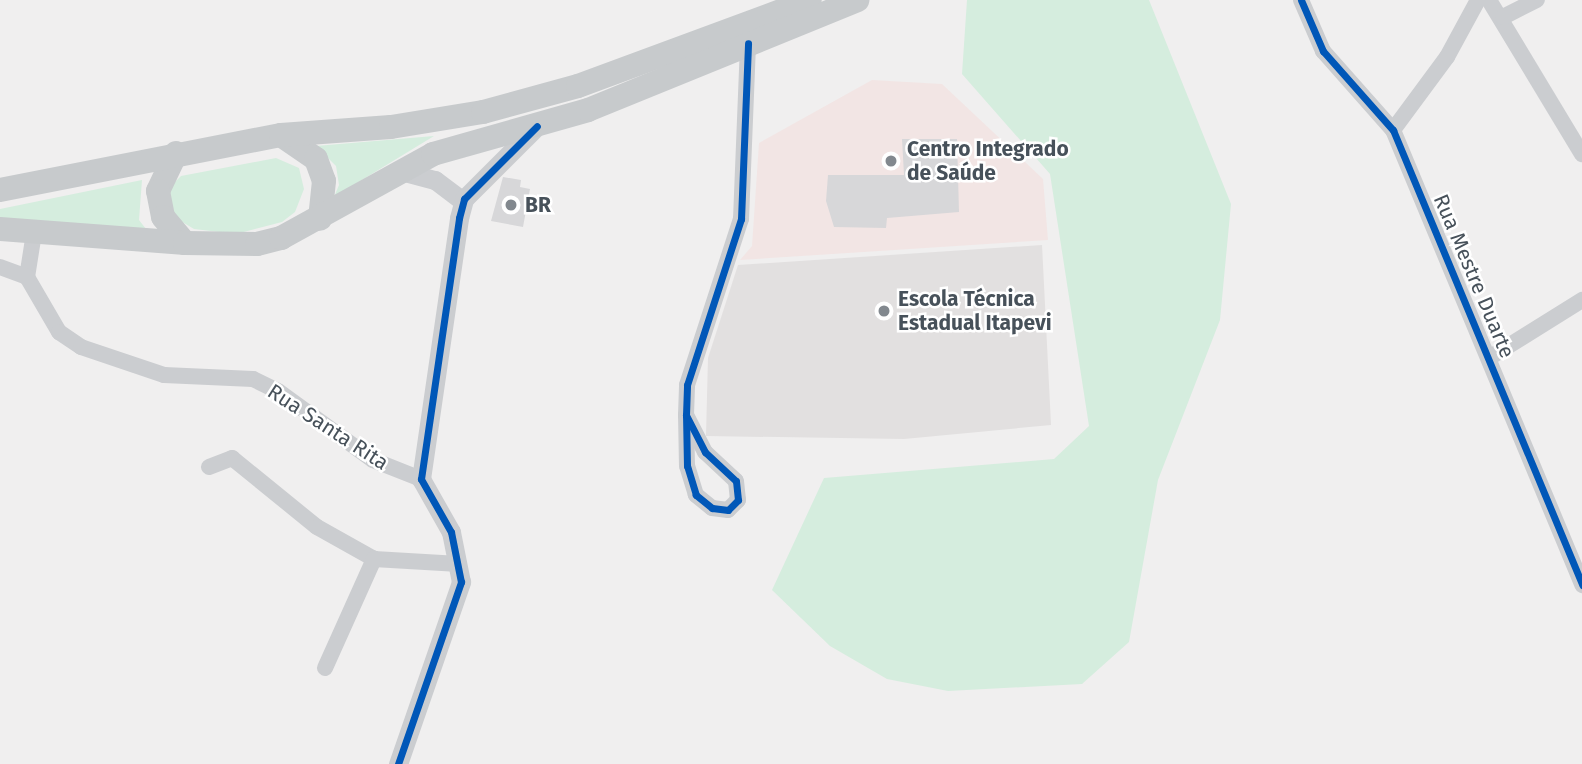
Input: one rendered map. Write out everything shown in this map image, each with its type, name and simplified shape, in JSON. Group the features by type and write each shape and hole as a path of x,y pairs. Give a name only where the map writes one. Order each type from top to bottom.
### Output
{"main road":[{"path":"0,190 176,153 281,135 391,127 483,112 578,86 810,0"},
{"path":"0,229 185,243 257,244 320,219 401,171 479,137 537,126 857,0"},
{"path":"281,135 316,159 324,181 320,219"},
{"path":"176,153 158,191 163,217 185,243"}],"street":[{"name":"Rua Mestre Duarte","path":"1301,0 1323,51 1393,130 1582,585"},
{"path":"1393,130 1447,57 1478,0"},
{"path":"1489,0 1503,18 1582,154"},
{"path":"1503,18 1537,0"},
{"path":"686,415 705,452 736,481 738,500 727,510 712,508 696,495 687,466 686,415 698,342 741,219 748,43"},
{"path":"398,764 455,607 459,564 451,532 421,479 463,201 537,126"},
{"path":"401,171 435,180 463,201"},
{"path":"0,267 27,277 34,233"},
{"name":"Rua Santa Rita","path":"27,277 59,332 82,347 164,375 253,379 278,391 373,460 421,479"},
{"path":"1489,358 1582,300"},
{"path":"209,467 232,458 317,527 374,559 459,564"},
{"path":"325,667 374,559"}],"shaded area":[{"name":"Centro Integrado de Saúde","path":"872,80 942,84 1043,179 1048,240 740,260 752,246 759,143"},
{"name":"Escola Técnica Estadual Itapevi","path":"1042,245 1051,425 904,439 706,436 708,358 738,265"}],"green space":[{"path":"967,0 1149,0 1231,204 1220,320 1158,480 1129,642 1082,684 948,691 887,679 830,646 772,590 824,478 1054,459 1089,426 1050,174 962,74"},
{"path":"434,136 334,197 339,185 336,166 316,146"},
{"path":"276,158 299,168 304,189 295,212 282,222 236,234 194,229 174,217 168,189 181,176"},
{"path":"142,180 139,220 146,229 0,219 0,209"}],"building":[{"path":"902,139 957,139 959,212 887,218 886,228 834,227 826,201 828,175 904,175"},
{"name":"BR","path":"503,177 521,180 520,187 530,189 523,227 491,221"}],"cycle path":[{"path":"1301,0 1323,51 1393,130 1582,585"},
{"path":"686,415 705,452 736,481 738,500 728,510 712,508 696,495 687,466 686,415 687,385 741,219 748,43"},
{"path":"398,764 461,582 451,532 421,479 459,218 464,199 537,126"}],"place":[{"name":"Centro Integrado de Saúde","path":"891,161"},
{"name":"BR","path":"511,205"},
{"name":"Escola Técnica Estadual Itapevi","path":"884,311"}]}
